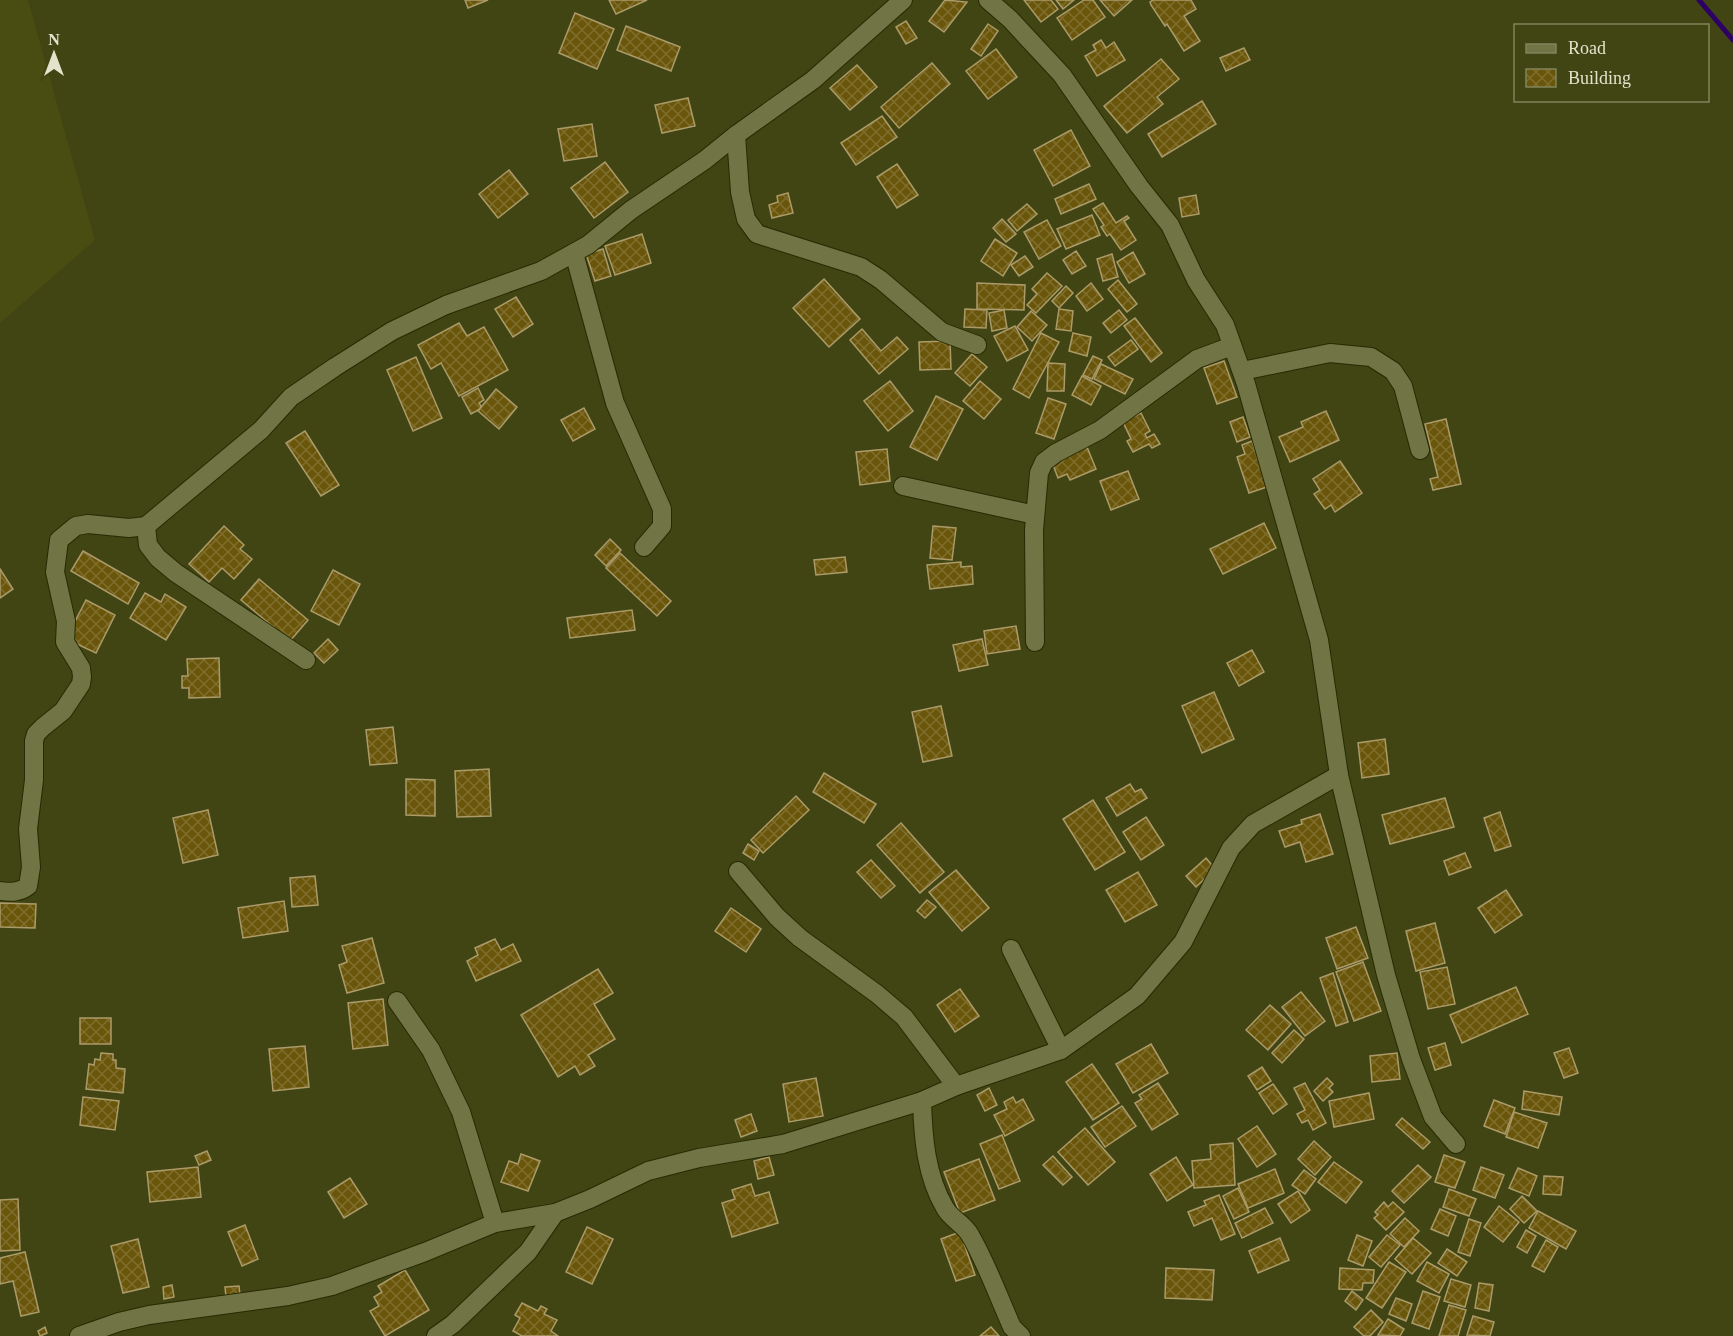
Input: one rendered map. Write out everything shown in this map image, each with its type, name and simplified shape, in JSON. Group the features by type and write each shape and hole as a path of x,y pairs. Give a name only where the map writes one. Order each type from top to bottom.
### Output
{"street":[{"path":"0,891 15,893 23,891 28,886 31,867 28,829 34,780 34,741 36,734 63,711 81,684 81,668 65,642 66,621 55,572 59,540 76,526 88,524 129,528 146,526 261,430 291,397 335,367 392,331 446,305 541,271 588,245 631,210 705,160 813,80 903,0"},
{"path":"988,0 1010,19 1062,75 1139,186 1170,225 1196,280 1225,325 1242,371 1319,640 1339,775 1386,975 1411,1059 1433,1117 1456,1144"},
{"path":"736,135 740,192 746,219 757,234 861,267 881,280 942,332 977,345"},
{"path":"574,253 615,403 662,509 662,526 644,547"},
{"path":"1035,642 1035,514 1039,473 1044,462 1100,429 1197,359 1232,346"},
{"path":"1242,371 1330,353 1371,357 1393,371 1403,386 1420,450"},
{"path":"903,486 1035,514"},
{"path":"146,526 148,545 158,558 176,573 306,660"},
{"path":"79,1336 119,1322 149,1315 288,1296 332,1286 394,1264 495,1223 555,1213 648,1171 699,1158 783,1144 922,1101 956,1086 1061,1050 1137,996 1183,942 1231,848 1253,824 1339,775"},
{"path":"738,871 777,916 800,938 877,994 904,1017 956,1086"},
{"path":"1011,950 1061,1050"},
{"path":"396,1001 431,1050 461,1112 495,1223"},
{"path":"922,1101 923,1139 939,1198 946,1211 969,1233 1012,1327 1021,1336"},
{"path":"436,1336 453,1324 528,1252 555,1213"}],"shaded area":[{"path":"0,0 28,0 95,240 0,323"}],"building":[{"path":"465,0 488,0 468,8"},
{"path":"609,0 647,0 616,14"},
{"path":"945,0 967,2 944,32 929,21"},
{"path":"1024,0 1051,0 1058,9 1041,22"},
{"path":"1056,0 1074,0 1063,9"},
{"path":"1084,0 1093,0 1105,17 1072,40 1057,18"},
{"path":"1100,0 1132,0 1114,16"},
{"path":"1153,0 1191,0 1196,9 1184,16 1200,41 1184,51 1167,24 1165,26 1151,5 1150,2"},
{"path":"575,13 614,29 597,69 559,53"},
{"path":"906,21 917,38 906,44 896,27"},
{"path":"988,24 998,31 981,56 971,49"},
{"path":"626,26 680,47 671,71 617,50"},
{"path":"1101,40 1106,48 1114,42 1125,60 1097,76 1085,56 1096,50 1093,45"},
{"path":"1244,48 1250,60 1226,71 1220,58"},
{"path":"996,49 1017,77 988,99 966,71"},
{"path":"1161,59 1179,79 1157,97 1163,104 1127,133 1104,106"},
{"path":"932,63 950,84 899,128 881,107"},
{"path":"857,65 877,87 850,110 830,88"},
{"path":"688,98 695,126 662,133 655,105"},
{"path":"1202,101 1216,124 1162,157 1148,134"},
{"path":"882,116 897,137 856,165 841,143"},
{"path":"592,124 597,156 564,161 558,129"},
{"path":"1071,130 1090,166 1053,186 1034,150"},
{"path":"605,162 628,192 594,218 571,188"},
{"path":"897,164 918,195 897,208 877,177"},
{"path":"509,170 528,194 498,218 479,194"},
{"path":"1089,184 1096,199 1061,214 1055,199"},
{"path":"788,193 793,213 772,218 769,205 778,202 777,196"},
{"path":"1196,195 1199,214 1182,217 1179,198"},
{"path":"1103,203 1116,223 1127,216 1129,218 1124,221 1136,240 1121,250 1110,234 1107,236 1101,227 1104,225 1093,209"},
{"path":"1027,204 1037,214 1017,231 1008,220"},
{"path":"1092,215 1100,235 1066,249 1057,229"},
{"path":"1002,219 1016,234 1006,242 993,228"},
{"path":"1047,220 1061,246 1039,259 1024,232"},
{"path":"642,234 651,263 615,275 605,246"},
{"path":"995,239 1017,253 1003,276 981,261"},
{"path":"603,249 611,276 595,281 586,254"},
{"path":"1076,251 1086,266 1072,274 1063,260"},
{"path":"1133,252 1145,274 1129,283 1117,262"},
{"path":"1112,254 1118,277 1103,281 1097,259"},
{"path":"1025,256 1033,267 1019,276 1011,265"},
{"path":"1047,273 1062,286 1036,313 1027,305 1037,294 1032,289"},
{"path":"824,279 860,319 829,347 793,308"},
{"path":"1118,280 1137,304 1127,312 1108,289"},
{"path":"977,283 1025,285 1024,310 977,309"},
{"path":"1091,283 1103,299 1087,311 1076,296"},
{"path":"1066,286 1073,293 1059,308 1052,301"},
{"path":"516,297 533,324 513,337 495,309"},
{"path":"965,309 987,310 986,328 964,327"},
{"path":"1059,309 1073,311 1071,331 1056,329"},
{"path":"1004,310 1007,328 992,331 989,313"},
{"path":"1119,310 1127,320 1111,333 1103,323"},
{"path":"1031,311 1047,325 1032,341 1017,327"},
{"path":"1135,318 1162,353 1151,362 1124,326"},
{"path":"459,323 467,336 484,327 508,370 459,396 441,363 431,369 418,345"},
{"path":"1015,326 1028,350 1007,361 994,336"},
{"path":"862,329 881,351 897,337 908,349 879,374 850,340"},
{"path":"1041,333 1059,342 1029,398 1013,389"},
{"path":"1073,333 1091,337 1087,356 1069,351"},
{"path":"1131,340 1138,349 1115,366 1108,357"},
{"path":"950,341 951,369 920,370 919,342"},
{"path":"972,354 987,367 970,386 955,373"},
{"path":"1093,356 1102,360 1092,379 1083,375"},
{"path":"416,357 442,418 413,431 387,370"},
{"path":"1224,361 1237,397 1217,404 1204,368"},
{"path":"1048,363 1065,364 1064,391 1047,391"},
{"path":"1101,364 1133,379 1125,394 1094,379"},
{"path":"1082,376 1101,386 1091,405 1072,395"},
{"path":"890,381 913,411 888,431 864,401"},
{"path":"980,381 1001,399 984,419 963,401"},
{"path":"478,388 484,400 479,403 482,408 471,414 462,397"},
{"path":"496,389 517,407 499,429 478,411"},
{"path":"936,396 963,409 937,460 910,447"},
{"path":"1048,398 1066,404 1054,439 1036,433"},
{"path":"584,408 595,429 573,441 561,420"},
{"path":"1326,411 1339,440 1290,462 1279,437 1303,427 1301,422"},
{"path":"1141,413 1150,431 1145,434 1147,438 1154,434 1160,444 1152,448 1149,444 1133,452 1127,441 1131,439 1123,422"},
{"path":"1243,417 1250,437 1237,442 1230,422"},
{"path":"1446,419 1461,484 1433,490 1430,479 1438,477 1425,424"},
{"path":"305,431 339,485 321,496 286,443"},
{"path":"1252,441 1267,487 1249,493 1237,457 1245,454 1242,445"},
{"path":"1087,447 1096,469 1070,480 1067,474 1058,478 1052,462"},
{"path":"887,449 890,481 860,485 856,452"},
{"path":"1340,461 1362,493 1335,512 1331,505 1325,509 1314,494 1320,490 1313,479"},
{"path":"1128,471 1139,499 1111,510 1100,481"},
{"path":"1264,523 1276,548 1223,574 1210,549"},
{"path":"224,526 244,545 240,549 252,559 234,579 222,568 209,582 189,564"},
{"path":"933,526 956,528 952,560 930,558"},
{"path":"610,539 621,550 606,566 595,555"},
{"path":"83,551 139,583 128,604 71,571"},
{"path":"620,553 671,601 657,616 606,568"},
{"path":"845,557 847,572 816,575 814,560"},
{"path":"961,562 961,567 972,566 973,584 930,589 927,565"},
{"path":"0,569 13,589 0,598"},
{"path":"333,570 360,584 339,625 311,611"},
{"path":"259,579 308,620 290,641 241,600"},
{"path":"145,593 161,602 165,594 186,607 166,640 130,618"},
{"path":"86,600 115,615 96,653 66,639"},
{"path":"632,610 635,630 570,638 567,618"},
{"path":"1016,626 1020,649 987,654 984,631"},
{"path":"328,639 338,650 324,663 314,653"},
{"path":"982,639 988,665 959,671 953,645"},
{"path":"1252,650 1264,672 1239,686 1227,663"},
{"path":"219,658 220,697 189,698 189,688 182,688 182,676 188,676 187,659"},
{"path":"1214,692 1234,739 1202,753 1182,706"},
{"path":"941,706 952,756 923,762 912,712"},
{"path":"393,727 397,763 370,765 366,730"},
{"path":"1385,739 1389,774 1362,778 1358,743"},
{"path":"489,769 491,816 457,817 455,771"},
{"path":"824,773 876,804 864,823 813,792"},
{"path":"406,779 435,780 435,816 406,815"},
{"path":"1130,784 1135,792 1141,789 1147,798 1117,816 1106,798"},
{"path":"796,796 809,810 763,853 751,840"},
{"path":"1445,798 1454,827 1390,844 1382,815"},
{"path":"1093,800 1125,852 1095,870 1063,819"},
{"path":"208,810 218,855 183,863 173,818"},
{"path":"1500,812 1511,846 1495,851 1484,818"},
{"path":"1320,814 1333,854 1306,862 1300,842 1285,847 1279,831 1302,824 1301,820"},
{"path":"1146,817 1164,845 1141,860 1123,832"},
{"path":"901,823 944,872 920,893 877,845"},
{"path":"748,844 759,851 754,860 743,853"},
{"path":"1465,853 1471,867 1449,875 1444,861"},
{"path":"1206,858 1215,869 1196,887 1186,876"},
{"path":"871,860 895,886 881,898 857,872"},
{"path":"956,870 989,908 962,931 929,892"},
{"path":"1138,872 1157,905 1125,922 1106,890"},
{"path":"315,876 318,905 292,907 290,878"},
{"path":"1506,890 1522,915 1495,933 1478,908"},
{"path":"927,900 936,907 925,918 917,911"},
{"path":"284,901 288,931 243,938 238,908"},
{"path":"0,903 36,904 35,928 0,927"},
{"path":"731,908 761,929 746,952 715,931"},
{"path":"1435,923 1445,963 1416,971 1406,931"},
{"path":"1356,927 1368,958 1337,969 1326,938"},
{"path":"372,938 384,983 347,993 339,965 347,962 342,946"},
{"path":"495,939 501,950 513,944 521,961 476,981 467,961 478,955 475,948"},
{"path":"1363,962 1381,1011 1354,1021 1336,972"},
{"path":"1447,967 1455,1004 1428,1009 1420,972"},
{"path":"598,969 613,993 594,1004 615,1039 588,1055 595,1066 580,1075 575,1066 558,1077 521,1015"},
{"path":"1333,973 1348,1022 1336,1026 1320,978"},
{"path":"1516,987 1528,1014 1462,1043 1450,1015"},
{"path":"960,989 979,1016 955,1032 937,1005"},
{"path":"1301,992 1325,1021 1305,1036 1282,1007"},
{"path":"383,999 388,1045 353,1049 348,1003"},
{"path":"1270,1005 1291,1024 1268,1050 1246,1030"},
{"path":"80,1018 111,1018 111,1044 80,1044"},
{"path":"1294,1030 1304,1039 1282,1063 1272,1053"},
{"path":"1445,1043 1451,1065 1435,1070 1428,1048"},
{"path":"1151,1044 1168,1073 1133,1093 1116,1064"},
{"path":"305,1046 309,1087 273,1091 269,1049"},
{"path":"1569,1048 1578,1073 1564,1078 1554,1053"},
{"path":"101,1053 113,1054 116,1068 125,1069 123,1093 86,1089 89,1064 94,1065 95,1059 100,1060"},
{"path":"1397,1053 1400,1079 1372,1082 1370,1056"},
{"path":"1092,1064 1119,1103 1093,1120 1066,1082"},
{"path":"1262,1067 1271,1081 1257,1090 1248,1076"},
{"path":"816,1078 823,1116 789,1122 783,1084"},
{"path":"1327,1078 1333,1084 1329,1088 1333,1092 1323,1101 1314,1091"},
{"path":"1158,1083 1178,1114 1152,1130 1135,1103 1142,1099 1139,1095"},
{"path":"1305,1083 1326,1123 1313,1130 1308,1120 1302,1123 1297,1114 1305,1110 1294,1088"},
{"path":"1273,1084 1287,1104 1273,1114 1259,1093"},
{"path":"989,1088 997,1105 985,1111 977,1095"},
{"path":"1524,1091 1562,1097 1559,1115 1522,1109"},
{"path":"1369,1093 1374,1119 1334,1127 1329,1101"},
{"path":"83,1097 119,1101 115,1130 80,1125"},
{"path":"1013,1097 1016,1103 1023,1099 1034,1120 1005,1136 994,1115 1007,1109 1004,1102"},
{"path":"1494,1100 1515,1108 1505,1134 1484,1126"},
{"path":"1122,1106 1136,1126 1105,1147 1091,1127"},
{"path":"1514,1112 1547,1123 1538,1148 1506,1137"},
{"path":"751,1114 757,1131 741,1137 735,1120"},
{"path":"1402,1118 1430,1142 1423,1149 1396,1125"},
{"path":"1257,1126 1276,1154 1257,1167 1238,1139"},
{"path":"1085,1128 1115,1162 1088,1185 1058,1152"},
{"path":"1002,1135 1020,1181 999,1189 980,1144"},
{"path":"1314,1141 1331,1157 1315,1175 1298,1159"},
{"path":"1233,1143 1235,1185 1194,1188 1192,1161 1211,1159 1210,1145"},
{"path":"207,1151 211,1160 199,1165 195,1156"},
{"path":"521,1154 540,1161 528,1191 501,1182 509,1161 518,1164"},
{"path":"1444,1155 1465,1162 1455,1188 1435,1182"},
{"path":"1053,1156 1072,1177 1063,1185 1043,1165"},
{"path":"769,1157 774,1175 758,1179 754,1161"},
{"path":"1176,1157 1193,1185 1167,1201 1150,1174"},
{"path":"979,1159 995,1200 960,1213 944,1172"},
{"path":"1334,1162 1362,1182 1346,1203 1318,1182"},
{"path":"1418,1165 1431,1177 1404,1203 1392,1191"},
{"path":"198,1167 201,1197 150,1202 147,1172"},
{"path":"1481,1167 1504,1175 1495,1198 1473,1190"},
{"path":"1518,1168 1537,1176 1529,1196 1509,1188"},
{"path":"1275,1169 1284,1193 1248,1208 1238,1184"},
{"path":"1304,1170 1316,1179 1305,1194 1292,1185"},
{"path":"1544,1176 1563,1177 1561,1195 1543,1194"},
{"path":"350,1178 367,1204 344,1218 328,1192"},
{"path":"751,1184 755,1196 769,1192 778,1223 732,1237 722,1203 735,1199 732,1190"},
{"path":"1238,1188 1249,1212 1234,1219 1223,1196"},
{"path":"1449,1189 1476,1199 1469,1216 1443,1207"},
{"path":"1298,1191 1310,1210 1291,1223 1278,1204"},
{"path":"1219,1195 1235,1234 1221,1240 1212,1218 1194,1226 1188,1212 1206,1205 1204,1201"},
{"path":"1522,1196 1537,1211 1524,1223 1510,1209"},
{"path":"18,1199 20,1250 0,1251 0,1200"},
{"path":"1384,1202 1388,1207 1393,1202 1404,1212 1386,1230 1374,1218 1378,1215 1375,1212"},
{"path":"1499,1206 1519,1222 1503,1242 1484,1227"},
{"path":"1265,1208 1273,1223 1242,1238 1235,1223"},
{"path":"1440,1209 1456,1216 1448,1236 1431,1229"},
{"path":"1538,1211 1576,1231 1566,1249 1529,1228"},
{"path":"1405,1218 1419,1231 1404,1247 1390,1234"},
{"path":"1469,1219 1481,1223 1470,1256 1458,1252"},
{"path":"245,1225 258,1259 242,1266 228,1232"},
{"path":"587,1227 613,1239 592,1284 566,1272"},
{"path":"1526,1230 1536,1236 1527,1253 1517,1247"},
{"path":"960,1232 975,1275 956,1281 941,1239"},
{"path":"1357,1235 1372,1241 1363,1266 1348,1260"},
{"path":"1387,1235 1400,1245 1381,1267 1369,1257"},
{"path":"1280,1238 1289,1260 1258,1273 1249,1251"},
{"path":"1413,1238 1431,1253 1412,1274 1395,1259"},
{"path":"138,1239 149,1287 123,1293 111,1246"},
{"path":"1546,1240 1558,1247 1544,1272 1532,1266"},
{"path":"1447,1249 1467,1262 1457,1276 1438,1263"},
{"path":"25,1252 39,1312 21,1316 13,1281 0,1284 0,1258"},
{"path":"1389,1262 1406,1272 1382,1308 1366,1298"},
{"path":"1427,1262 1449,1274 1439,1293 1417,1281"},
{"path":"1166,1268 1214,1270 1212,1300 1165,1298"},
{"path":"1340,1268 1374,1270 1373,1283 1363,1283 1362,1290 1339,1289"},
{"path":"405,1270 429,1310 385,1336 370,1311 379,1306 374,1297 382,1292 378,1286"},
{"path":"1451,1279 1471,1285 1465,1307 1444,1301"},
{"path":"1479,1283 1493,1285 1489,1311 1475,1308"},
{"path":"172,1285 174,1297 164,1299 163,1287"},
{"path":"239,1286 240,1295 226,1297 225,1287"},
{"path":"1352,1291 1363,1300 1356,1310 1345,1301"},
{"path":"1423,1291 1440,1297 1429,1329 1412,1323"},
{"path":"1396,1298 1412,1304 1406,1321 1389,1314"},
{"path":"522,1303 538,1311 541,1306 547,1309 544,1314 557,1320 551,1331 558,1336 522,1336 513,1331 520,1318 515,1315"},
{"path":"1449,1305 1466,1310 1458,1336 1439,1336"},
{"path":"1371,1310 1383,1322 1370,1336 1364,1336 1354,1327"},
{"path":"1473,1316 1494,1322 1490,1336 1467,1335"},
{"path":"1388,1319 1404,1329 1400,1336 1378,1335"},
{"path":"45,1327 47,1333 40,1336 38,1331"},
{"path":"991,1327 999,1336 980,1336"}],"waterway":[{"path":"1699,0 1733,40"}]}
